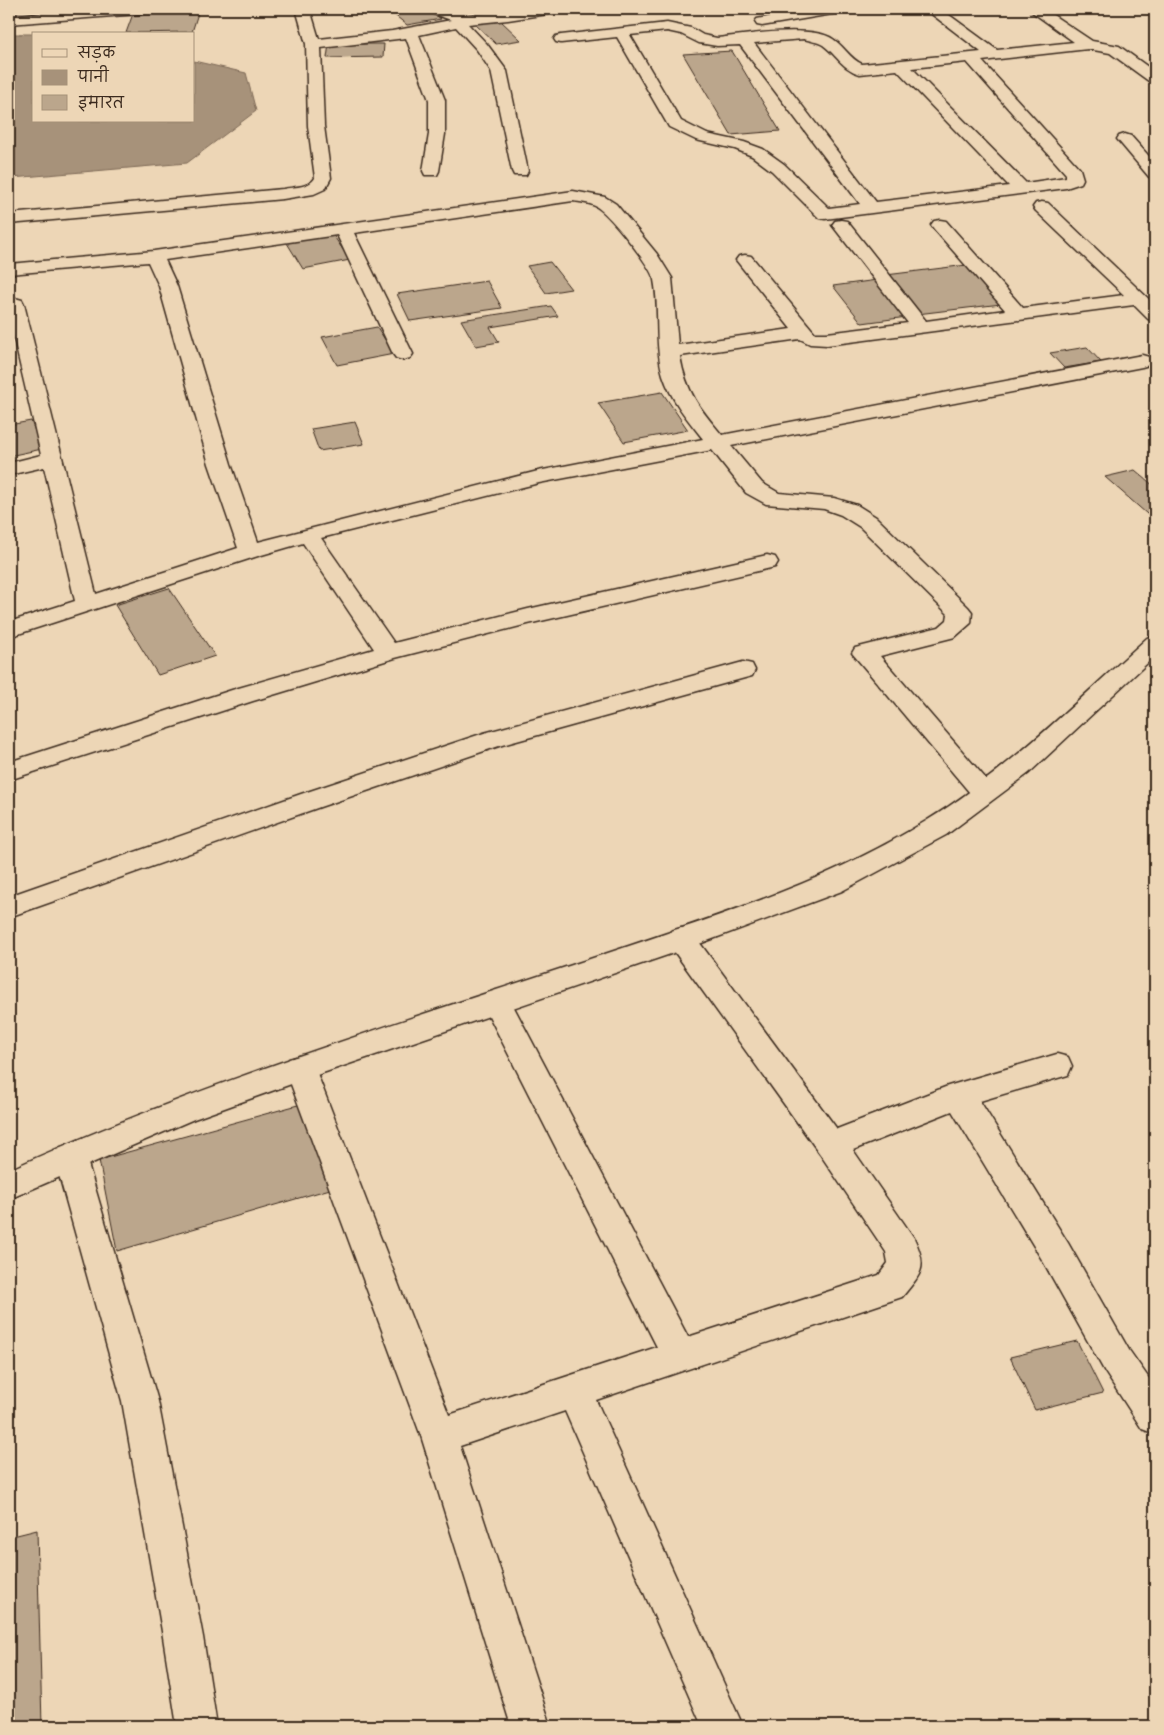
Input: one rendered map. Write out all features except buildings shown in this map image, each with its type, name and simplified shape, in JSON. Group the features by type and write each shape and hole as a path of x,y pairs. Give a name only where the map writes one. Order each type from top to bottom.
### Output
{"street":[{"path":"9,20 152,9"},
{"path":"9,219 236,200 308,190 319,185 323,178 316,126 313,44 303,9"},
{"path":"433,9 465,21 499,71 520,171"},
{"path":"313,44 360,41 411,33 465,21 554,9"},
{"path":"762,22 838,9"},
{"path":"932,9 993,54"},
{"path":"1034,9 1088,45"},
{"path":"561,39 667,28 686,31 708,41 804,35 827,41 851,65 860,68 1088,45 1114,49 1155,79"},
{"path":"621,32 675,124 686,132 704,139 749,148 764,156 825,214 1066,183 1075,179 1074,173 970,56"},
{"path":"411,33 437,100 437,134 431,171"},
{"path":"744,40 872,209"},
{"path":"900,64 1022,189"},
{"path":"1125,139 1155,172"},
{"path":"9,269 154,256 573,196 599,200 610,208 648,254 663,278 673,374 687,406 754,488 774,499 826,503 849,510 868,522 960,612 959,623 947,632 864,653 984,793"},
{"path":"1042,207 1155,315"},
{"path":"841,225 920,326"},
{"path":"940,225 1017,313"},
{"path":"343,229 403,354"},
{"path":"154,256 168,286 220,464 250,552"},
{"path":"746,260 810,338 827,339 1017,313 1138,299"},
{"path":"15,304 87,604"},
{"path":"670,352 804,333"},
{"path":"9,630 308,535 538,476 1142,361"},
{"path":"9,469 52,459"},
{"path":"308,535 388,652"},
{"path":"9,771 331,668 388,652 767,562"},
{"path":"9,1185 70,1157 183,1110 300,1068 681,940 832,884 936,828 1020,767 1155,643"},
{"path":"9,907 222,833 365,780 496,738 744,670"},
{"path":"439,1436 890,1286 906,1268 902,1248 831,1145 681,940"},
{"path":"496,1002 680,1356"},
{"path":"831,1145 959,1095 1057,1066"},
{"path":"300,1068 439,1436 531,1726"},
{"path":"959,1095 1056,1252 1117,1361 1155,1417"},
{"path":"70,1157 140,1401 183,1637 197,1726"},
{"path":"574,1391 723,1726"}],"water":[{"path":"9,34 32,34 32,122 195,122 195,61 246,73 256,111 187,163 12,178 9,176"}]}
